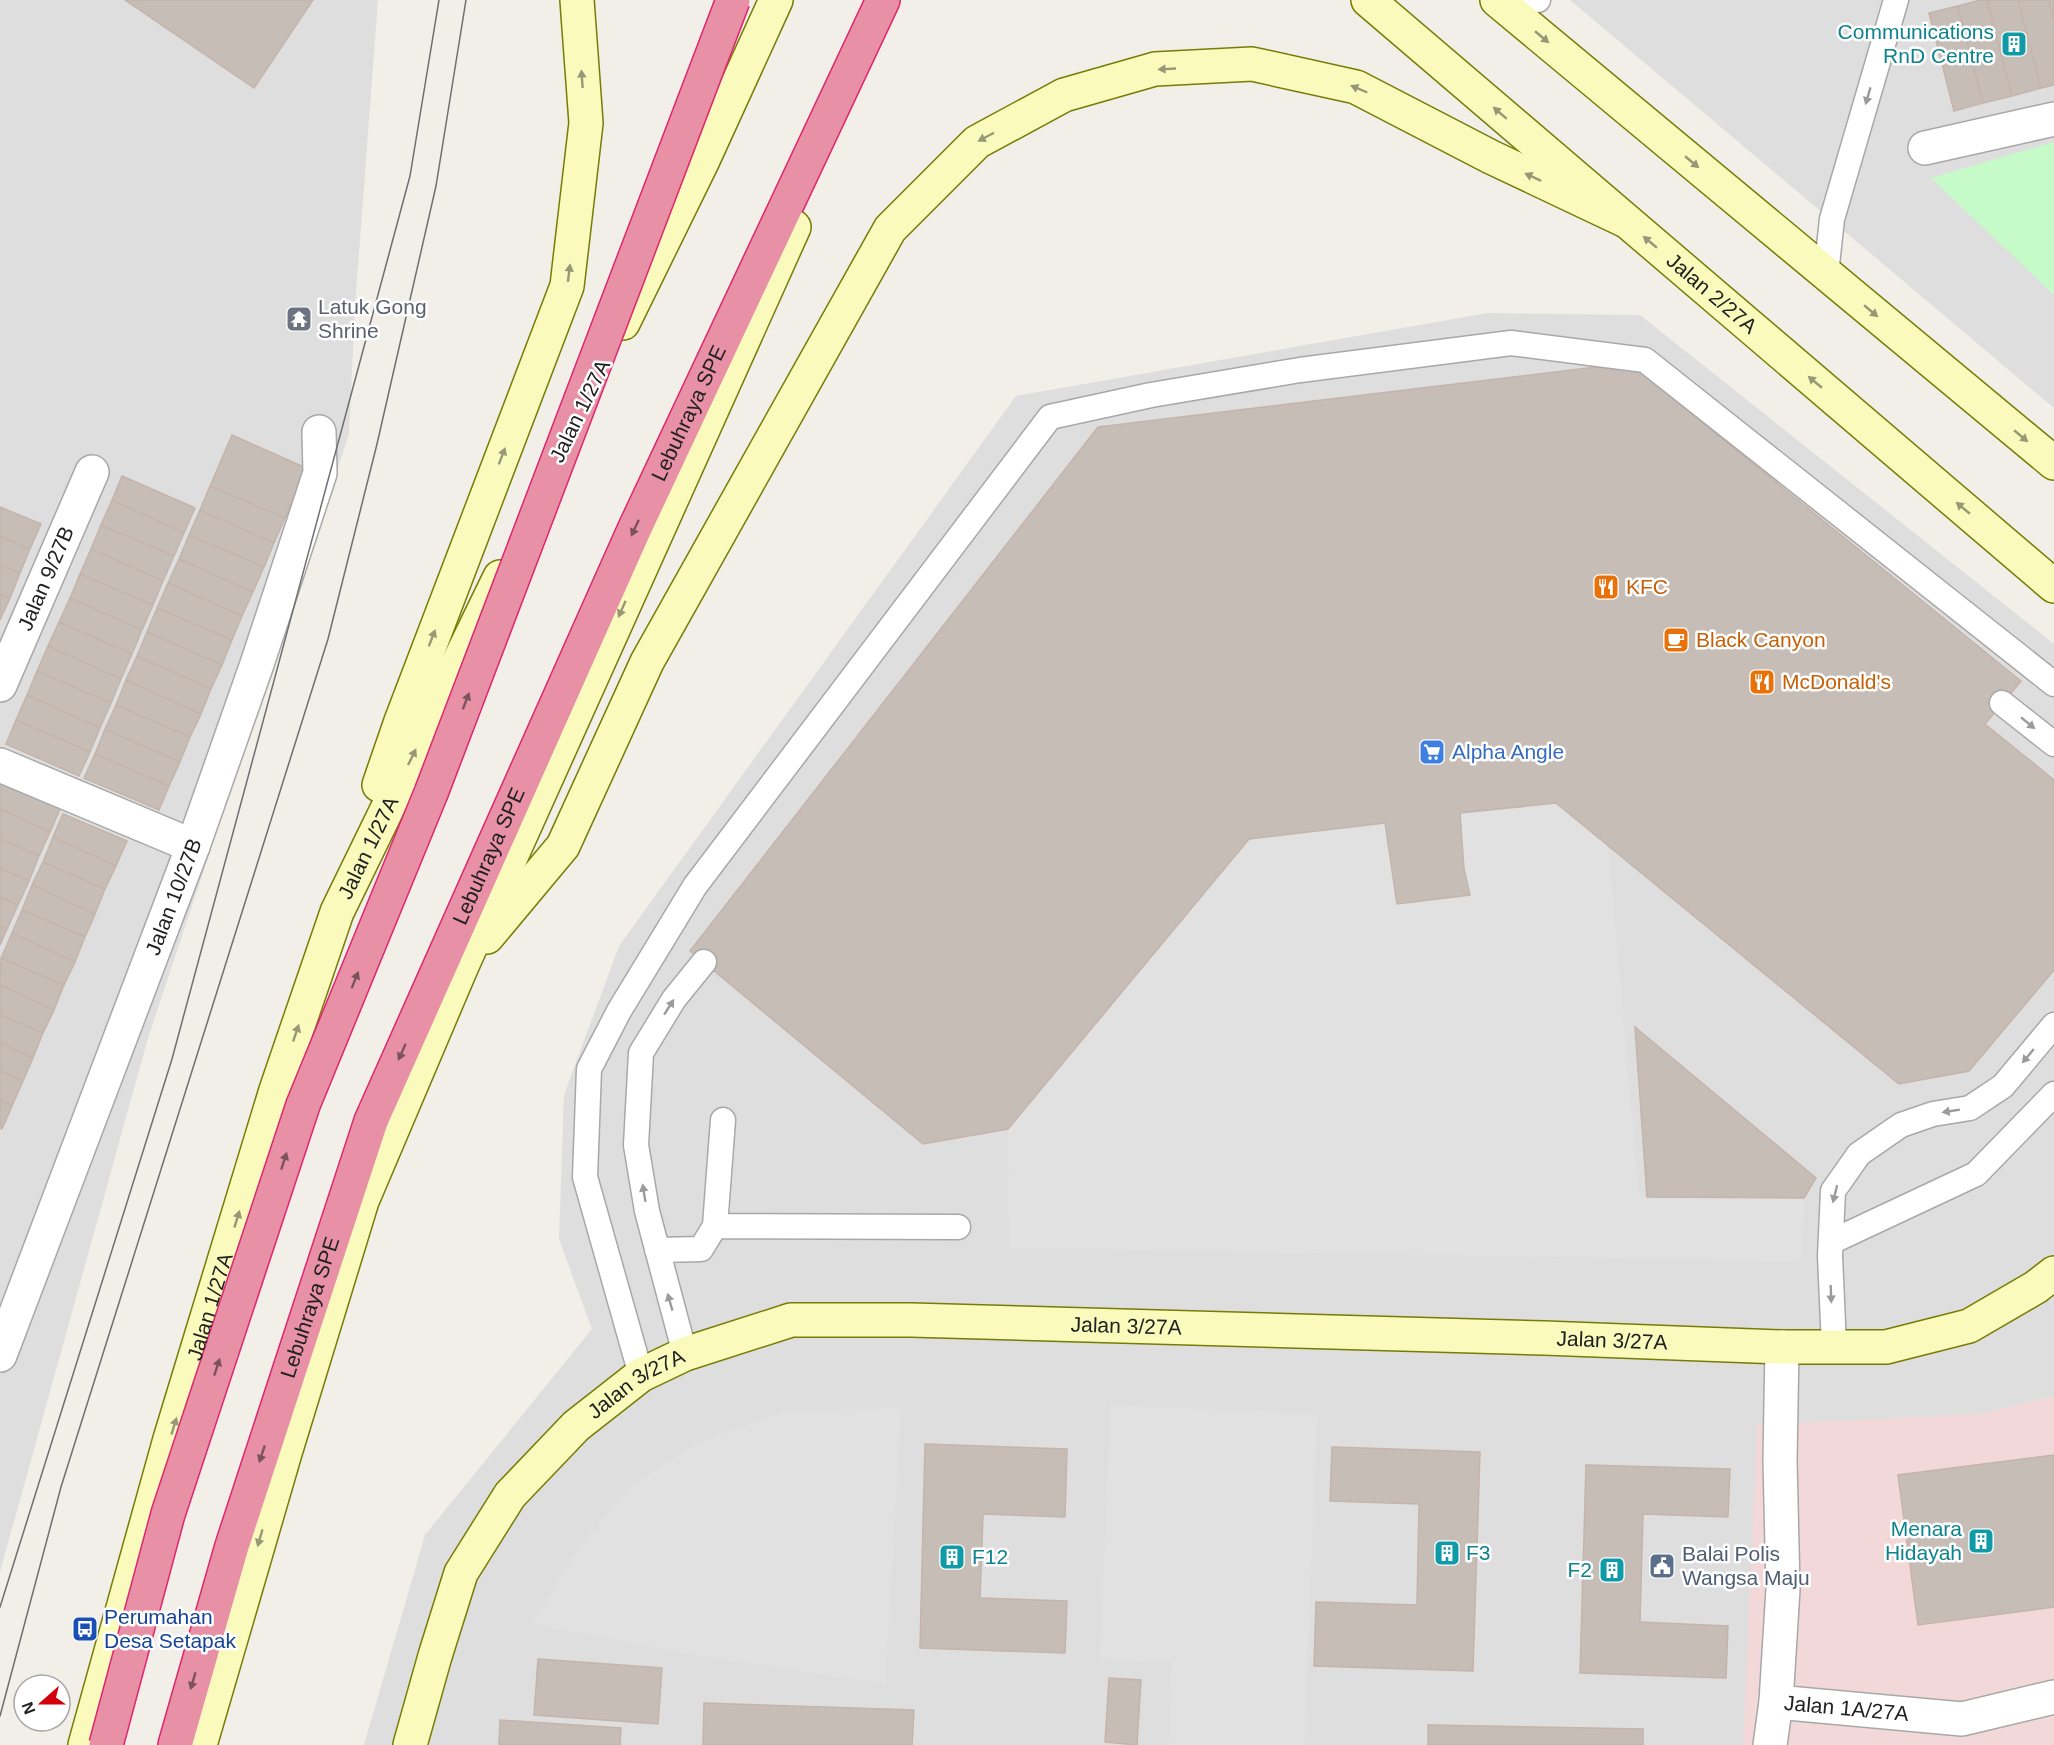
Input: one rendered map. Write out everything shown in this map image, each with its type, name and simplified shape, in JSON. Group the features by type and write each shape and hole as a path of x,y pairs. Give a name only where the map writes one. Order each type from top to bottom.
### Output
{"highway":[{"path":"106,1745 168,1514 303,1106 431,793 733,0"},
{"name":"Lebuhraya SPE","path":"175,1745 232,1546 371,1121 634,530 882,0"}],"main road":[{"path":"337,912 400,724 567,286 586,123 577,0"},
{"name":"Jalan 1/27A","path":"85,1745 177,1416 276,1090 337,912 703,160 776,0"},
{"path":"200,1745 285,1453 362,1201 461,968 896,0"},
{"name":"Jalan 2/27A","path":"1368,0 2054,586"},
{"path":"1501,3 2054,463"},
{"path":"461,968 563,846 647,662 890,229 977,142 1065,95 1155,69 1252,64 1356,87 1491,157 1624,220"},
{"name":"Jalan 3/27A","path":"411,1745 461,1573 510,1495 576,1426 641,1375 685,1354 791,1320 911,1320 1782,1347 1886,1347 1969,1326 2036,1287 2054,1273"}],"street":[{"path":"1925,148 2054,118"},
{"name":"Jalan 10/27B","path":"0,1354 193,846 257,664 320,473 319,432"},
{"name":"Jalan 9/27B","path":"0,685 92,472"},
{"path":"0,765 193,846"},
{"name":"Jalan 1A/27A","path":"1782,1347 1780,1460 1783,1589 1776,1702 1924,1731 1964,1732 2054,1696"},
{"path":"1770,1745 1776,1702"}],"lane":[{"path":"1501,3 1538,0"},
{"path":"1826,274 1832,219 1896,0"},
{"path":"641,1375 585,1177 589,1069 619,1011 695,886 1050,417 1150,395 1300,369 1511,343 1645,360 2054,684"},
{"path":"2002,703 2054,744"},
{"path":"685,1354 647,1211 636,1145 640,1053 674,999 704,962"},
{"path":"1834,1346 1831,1242 1833,1191 1859,1154 1901,1125 1933,1114 1970,1108 2003,1086 2054,1025"},
{"path":"1831,1242 1976,1174 2054,1094"},
{"path":"657,1250 700,1249 715,1226 723,1120"},
{"path":"715,1226 958,1227"}],"shaded area":[{"path":"0,0 378,0 355,306 349,434 148,1038 0,1572"},
{"path":"1570,0 2054,0 2054,408"},
{"path":"1488,313 1640,315 2054,644 2054,1745 364,1745 425,1535 592,1329 559,1239 564,1095 619,946 1016,396"},
{"path":"1556,803 1608,845 1639,1196 1804,1198 1802,1261 1009,1248 1008,1129 1249,839 1385,823 1397,904 1470,895 1464,869 1460,813"},
{"path":"2054,1396 2054,1745 1743,1745 1757,1425 1981,1414"},
{"path":"1111,1405 1317,1414 1304,1745 1169,1745 1172,1662 1100,1659"},
{"path":"901,1408 885,1684 696,1655 532,1624 578,1548 630,1486 697,1443 786,1411"}],"green space":[{"path":"2054,142 2054,295 1931,178"}],"building":[{"path":"125,0 313,0 254,88"},
{"path":"1987,0 2012,96 1983,103 1958,6"},
{"name":"Communications RnD Centre","path":"1987,0 2018,0 2041,88 2012,96"},
{"path":"2018,0 2049,0 2054,21 2054,85 2041,88"},
{"path":"2049,0 2054,0 2054,21"},
{"path":"1958,6 1983,103 1954,111 1929,13"},
{"name":"Alpha Angle","path":"1629,363 2021,681 1985,724 2054,780 2054,970 1969,1071 1899,1084 1556,803 1460,813 1464,869 1470,895 1397,904 1385,823 1249,839 1008,1129 923,1144 690,951 1098,427"},
{"path":"232,435 306,468 285,518 210,486"},
{"path":"122,476 195,508 184,533 112,500"},
{"path":"210,486 285,518 274,543 200,510"},
{"path":"112,500 184,533 174,556 101,525"},
{"path":"0,507 41,524 30,549 0,536"},
{"path":"200,510 274,543 264,567 189,535"},
{"path":"101,525 174,556 163,581 91,549"},
{"path":"189,535 264,567 253,592 179,559"},
{"path":"0,536 30,549 20,573 0,565"},
{"path":"91,549 163,581 153,605 80,574"},
{"path":"179,559 253,592 242,616 168,583"},
{"path":"0,565 20,573 10,598 0,594"},
{"path":"80,574 153,605 142,630 70,598"},
{"path":"168,583 242,616 232,640 157,608"},
{"path":"0,594 10,598 0,620"},
{"path":"70,598 142,630 132,654 59,622"},
{"path":"157,608 232,640 222,665 147,632"},
{"path":"59,622 132,654 121,679 48,646"},
{"path":"147,632 222,665 211,689 137,656"},
{"path":"48,646 121,679 111,703 37,671"},
{"path":"137,656 211,689 201,714 126,680"},
{"path":"37,671 111,703 100,728 27,695"},
{"path":"126,680 201,714 190,737 116,705"},
{"path":"27,695 100,728 90,752 16,720"},
{"path":"116,705 190,737 180,762 105,729"},
{"path":"16,720 90,752 79,776 6,744"},
{"path":"105,729 180,762 169,786 95,754"},
{"path":"95,754 169,786 159,810 84,778"},
{"path":"0,781 61,807 50,832 0,809"},
{"path":"0,809 50,832 39,856 0,839"},
{"path":"63,814 127,841 116,866 53,837"},
{"path":"53,837 116,866 105,889 43,862"},
{"path":"0,839 39,856 29,881 0,868"},
{"path":"43,862 105,889 95,914 32,885"},
{"path":"0,868 29,881 18,905 0,897"},
{"path":"32,885 95,914 85,937 22,910"},
{"path":"0,897 18,905 7,929 0,926"},
{"path":"22,910 85,937 75,962 12,933"},
{"path":"0,926 7,929 0,945"},
{"path":"12,933 75,962 64,985 1,958"},
{"path":"1,958 64,985 54,1010 0,985"},
{"path":"0,985 54,1010 43,1033 0,1015"},
{"path":"0,1015 43,1033 33,1058 0,1043"},
{"path":"1635,1027 1816,1178 1804,1198 1647,1197"},
{"path":"0,1043 33,1058 23,1081 0,1071"},
{"path":"0,1071 23,1081 12,1106 0,1100"},
{"path":"0,1100 12,1106 2,1129 0,1128"},
{"name":"F12","path":"925,1444 1067,1449 1065,1517 983,1514 980,1598 1067,1601 1065,1653 920,1648"},
{"name":"F3","path":"1332,1447 1480,1452 1473,1671 1314,1666 1316,1602 1417,1605 1419,1504 1330,1501"},
{"name":"Menara Hidayah","path":"2054,1455 2054,1607 1918,1625 1898,1475"},
{"name":"F2","path":"1586,1465 1730,1469 1728,1517 1643,1514 1640,1622 1728,1626 1726,1678 1580,1673"},
{"path":"538,1659 662,1668 658,1724 534,1715"},
{"path":"1109,1678 1141,1680 1137,1745 1105,1742"},
{"path":"704,1703 914,1710 912,1745 703,1745"},
{"path":"500,1720 621,1728 620,1745 499,1745"},
{"path":"1428,1725 1643,1729 1643,1745 1428,1745"}],"tram line":[{"path":"0,1607 172,1059 410,176 439,0"},
{"path":"0,1716 61,1487 328,639 377,444 436,186 466,0"}],"place":[{"name":"Communications RnD Centre","path":"2014,44"},
{"name":"Latuk Gong Shrine","path":"299,319"},
{"name":"KFC","path":"1606,587"},
{"name":"Black Canyon","path":"1676,640"},
{"name":"McDonald's","path":"1762,682"},
{"name":"Alpha Angle","path":"1432,752"},
{"name":"Menara Hidayah","path":"1981,1541"},
{"name":"F3","path":"1447,1553"},
{"name":"F12","path":"952,1557"},
{"name":"Balai Polis Wangsa Maju","path":"1662,1566"},
{"name":"F2","path":"1612,1570"},
{"name":"Perumahan Desa Setapak","path":"85,1629"}]}
